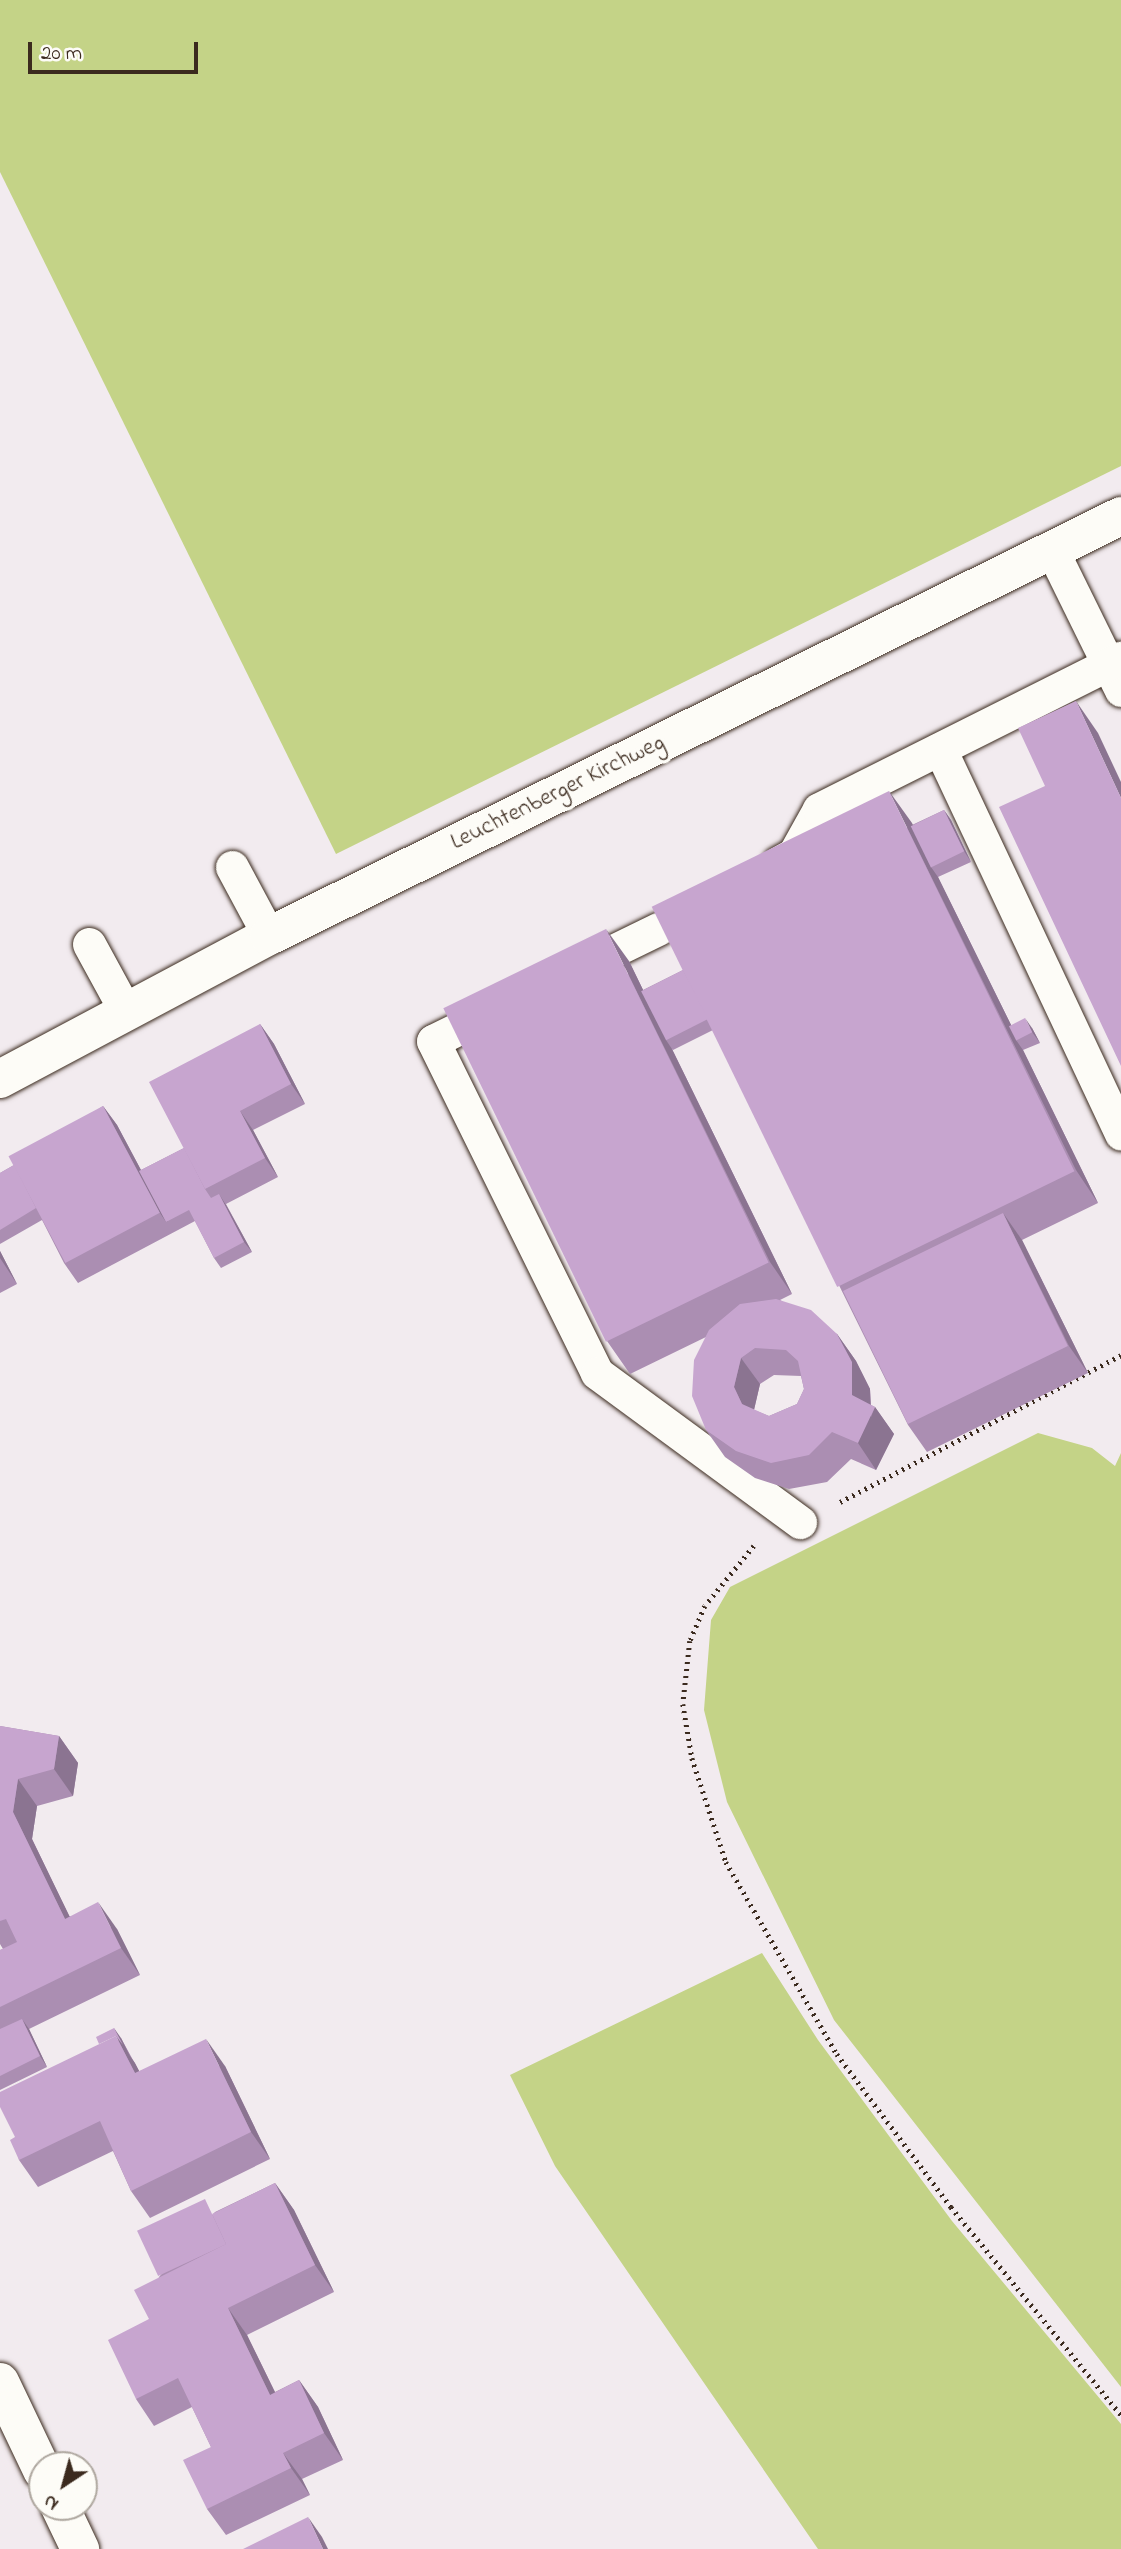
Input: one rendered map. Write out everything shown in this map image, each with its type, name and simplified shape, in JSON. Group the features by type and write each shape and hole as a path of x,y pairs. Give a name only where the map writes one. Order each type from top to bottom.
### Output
{"street":[{"name":"Leuchtenberger Kirchweg","path":"0,1079 269,936 1121,516"},
{"path":"0,2382 33,2451"},
{"path":"67,2521 80,2549"}],"lane":[{"path":"749,879 794,854 819,810 940,748 1117,670 1052,550"},
{"path":"940,748 1121,1133"},
{"path":"232,867 269,936"},
{"path":"665,935 533,991 433,1041 597,1373 800,1522"},
{"path":"89,944 126,1012"}],"path":[{"path":"1121,1355 754,1546 727,1574 705,1606 690,1642 683,1703 692,1758 726,1862 838,2054 951,2207 1121,2415"}],"green space":[{"path":"0,0 1121,0 1121,466 336,854 0,172"},
{"path":"1038,1433 1092,1448 1115,1466 1121,1453 1121,2387 834,2020 727,1802 704,1710 711,1620 730,1587"},
{"path":"762,1953 818,2040 952,2221 1121,2424 1121,2549 818,2549 555,2166 510,2075"}],"building":[{"path":"1076,701 1121,798 1121,1066 999,807 1045,786 1018,728"},
{"path":"889,791 1074,1171 837,1287 652,907"},
{"path":"944,810 964,851 931,868 911,826"},
{"path":"606,929 769,1262 606,1342 443,1008"},
{"path":"683,970 708,1019 666,1040 641,991"},
{"path":"1025,1018 1032,1032 1016,1040 1009,1026"},
{"path":"260,1024 291,1084 240,1111 265,1158 205,1189 149,1082"},
{"path":"103,1106 160,1213 65,1263 9,1156"},
{"path":"184,1148 211,1198 219,1194 244,1242 214,1258 189,1210 166,1222 139,1171"},
{"path":"14,1165 36,1208 0,1230 0,1173"},
{"path":"1003,1213 1068,1346 908,1424 843,1291"},
{"path":"776,1299 811,1310 837,1334 852,1362 852,1395 875,1407 858,1443 832,1432 809,1455 771,1463 736,1451 706,1430 692,1396 694,1360 709,1330 740,1304","holes":["755,1348 786,1350 798,1361 804,1389 797,1404 769,1416 742,1404 734,1387 741,1358"]},
{"path":"0,1726 59,1736 54,1769 18,1779 13,1812 65,1919 98,1902 121,1948 0,2007 0,1950 17,1942 6,1919 0,1921"},
{"path":"22,2019 40,2056 0,2076 0,2029"},
{"path":"114,2028 123,2045 116,2036 99,2044 96,2037"},
{"path":"116,2036 135,2073 206,2039 251,2132 131,2191 100,2121 19,2160 10,2140 15,2137 0,2107 0,2092"},
{"path":"275,2183 315,2265 228,2308 270,2395 299,2380 324,2433 283,2453 291,2468 207,2509 183,2460 211,2447 178,2378 136,2399 108,2340 149,2319 134,2290 226,2244 212,2214"},
{"path":"205,2199 226,2244 158,2276 137,2231"},
{"path":"308,2517 323,2549 243,2549"}]}
